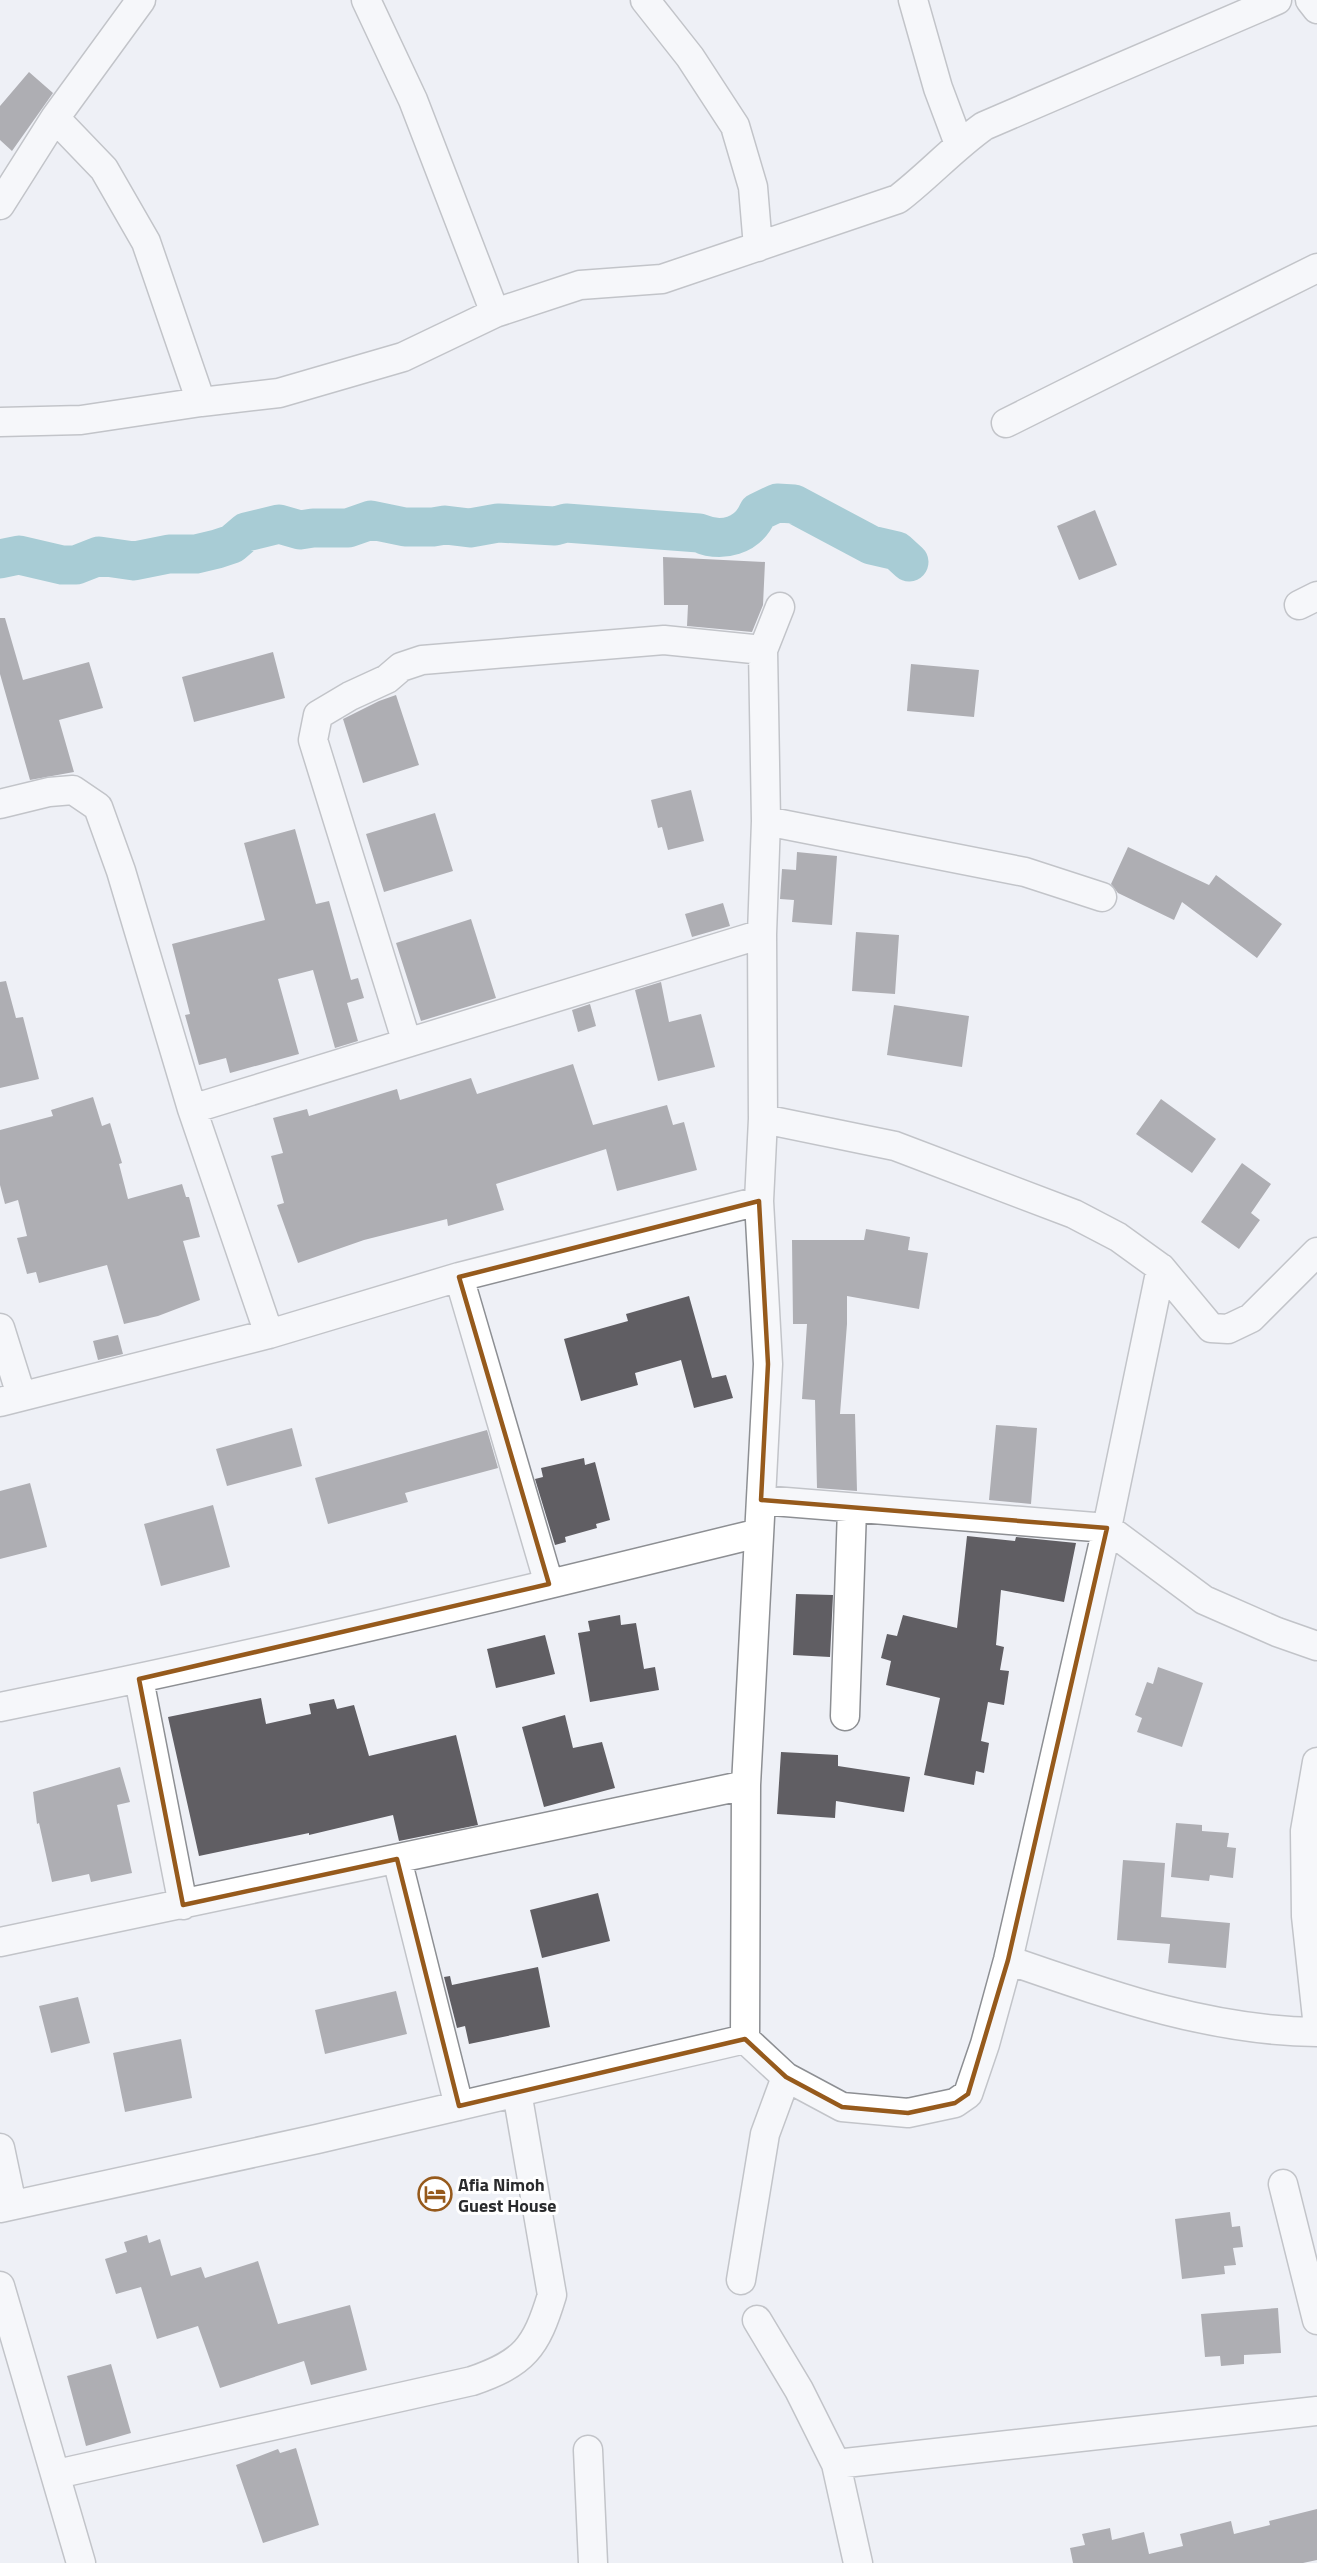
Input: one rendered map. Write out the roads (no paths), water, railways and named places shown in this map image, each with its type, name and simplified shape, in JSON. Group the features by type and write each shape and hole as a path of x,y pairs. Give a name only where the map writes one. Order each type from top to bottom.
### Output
{"street":[{"path":"0,205 55,118 141,0"},
{"path":"366,0 413,100 495,314"},
{"path":"645,0 690,57 735,126 753,187 758,247"},
{"path":"913,0 938,88 959,144"},
{"path":"0,422 81,420 279,393 403,357 495,314 580,285 662,279 898,199 926,177 959,144 984,126 1277,0"},
{"path":"1310,0 1317,9"},
{"path":"55,118 104,169 146,242 201,402"},
{"path":"1006,423 1317,268"},
{"path":"780,607 763,650 766,821 762,934 763,1119 759,1201 768,1364 746,1785 745,2039 786,2077 842,2107 908,2113 955,2103 968,2094 986,2044 1008,1960 1107,1528 1161,1268"},
{"path":"407,1043 313,740 318,715 350,696 387,679 400,667 422,660 664,640 763,650"},
{"path":"0,804 49,792 73,790 98,807 121,871 192,1108 269,1334"},
{"path":"766,821 1025,872 1102,897"},
{"path":"192,1108 762,934"},
{"path":"763,1119 895,1146 1074,1215 1118,1237 1161,1268 1211,1328 1228,1329 1251,1318 1317,1252"},
{"path":"0,1328 10,1399 269,1334 459,1277 759,1201"},
{"path":"459,1277 549,1584"},
{"path":"761,1500 1107,1528 1204,1600 1277,1632 1317,1646"},
{"path":"845,1716 852,1509"},
{"path":"0,1707 139,1679 759,1533"},
{"path":"139,1679 183,1905"},
{"path":"1317,1762 1305,1831 1306,1916 1317,2018"},
{"path":"0,1942 746,1785"},
{"path":"397,1859 459,2106"},
{"path":"1008,1960 1136,2003 1214,2022 1274,2031 1317,2032"},
{"path":"0,2148 6,2207 459,2106 745,2039"},
{"path":"741,2280 765,2134 786,2077"},
{"path":"57,2474 472,2381 500,2371 520,2359 543,2325 552,2295 517,2092"},
{"path":"1283,2184 1317,2320"},
{"path":"0,2286 57,2474 81,2563"},
{"path":"757,2320 800,2390 836,2464 858,2563"},
{"path":"836,2464 1317,2411"},
{"path":"588,2450 594,2563"}],"waterway":[{"path":"0,559 19,555 62,565 76,565 99,556 134,561 169,554 196,554 217,549 232,544 246,532 279,524 300,530 348,528 371,520 405,527 445,525 470,528 498,523 555,526 566,523 725,537 741,532 754,520 758,512 777,503 794,504 871,545 897,551 909,562"}],"place":[{"name":"Afia Nimoh Guest House","path":"435,2194"}]}
